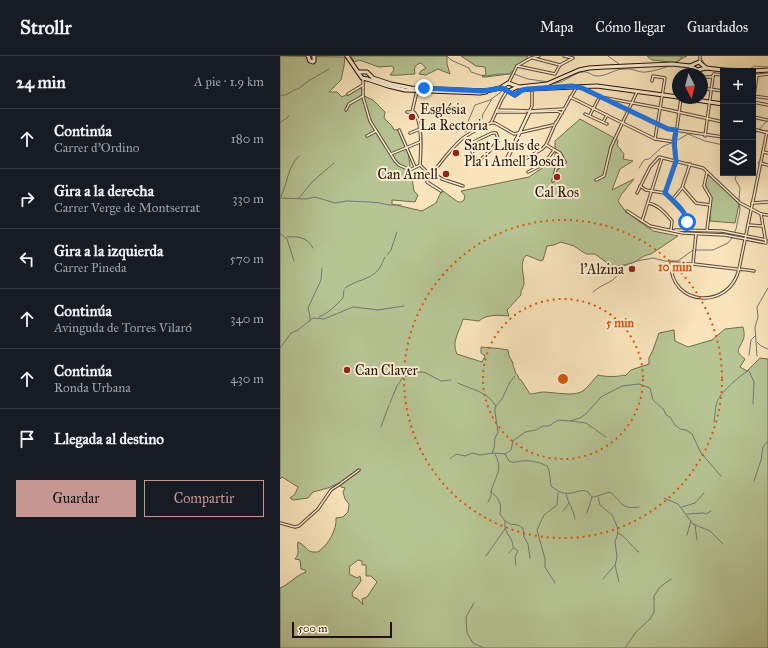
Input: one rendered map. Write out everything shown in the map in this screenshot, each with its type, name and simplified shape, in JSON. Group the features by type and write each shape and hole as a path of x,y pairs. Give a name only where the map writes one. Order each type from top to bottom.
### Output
{"main road":[{"path":"308,56 311,62 314,61 314,56"},
{"path":"347,56 355,69 365,79 395,88 480,93 500,88 508,89 519,86 551,83 579,70 589,68 667,64 690,66 699,64 706,68 720,70"},
{"path":"756,71 768,70"},
{"path":"365,79 373,78 402,87 494,90"},
{"path":"508,89 516,95 522,90 528,89 605,86 672,97"},
{"path":"710,102 720,104"}],"street":[{"path":"441,191 427,182 433,173 459,142 491,122 508,89 510,80 517,66 531,58 539,56"},
{"path":"517,66 554,74 560,65 573,58 564,56"},
{"path":"531,58 560,65"},
{"path":"708,77 713,77 714,74 720,75"},
{"path":"756,82 757,75 768,74"},
{"path":"652,81 653,76 666,78 655,138"},
{"path":"705,135 713,77"},
{"path":"348,94 365,79"},
{"path":"365,79 363,96 370,121 391,154 399,165 410,170 420,164"},
{"path":"532,92 533,102 530,112 505,164 520,162 536,153 546,145 554,125 564,110 573,88 577,87 584,88 668,129 720,138"},
{"path":"708,89 720,90"},
{"path":"412,112 417,90"},
{"path":"596,180 604,176 611,147 637,91"},
{"path":"346,110 349,104 363,96"},
{"path":"601,96 720,121"},
{"path":"589,116 601,96"},
{"path":"756,96 768,98"},
{"path":"570,97 655,138 675,142"},
{"path":"756,103 768,105"},
{"path":"665,193 676,161 675,142 680,104"},
{"path":"530,112 564,110"},
{"path":"496,111 556,111 562,113"},
{"path":"407,112 416,114 422,132 420,142 420,164 431,176"},
{"path":"585,114 607,124"},
{"path":"603,122 607,115"},
{"path":"756,118 766,120"},
{"path":"491,122 510,133 520,133 554,125"},
{"path":"410,133 420,129"},
{"path":"367,136 376,130"},
{"path":"399,130 415,167"},
{"path":"754,271 739,269 693,264 671,263 671,272 678,287 688,294 700,299 723,293 736,279 739,269 746,236 767,132 756,130"},
{"path":"466,137 469,144 477,162 485,156 498,141 498,135 496,133 492,133 469,144"},
{"path":"391,154 420,142"},
{"path":"546,145 560,153 566,162 556,169 553,181"},
{"path":"512,148 526,146"},
{"path":"528,172 544,164 554,150"},
{"path":"763,152 768,153"},
{"path":"636,193 650,167 659,157 703,168 740,203 751,210 768,215"},
{"path":"642,221 662,158"},
{"path":"760,163 768,165"},
{"path":"672,200 682,188 690,164"},
{"path":"707,172 704,186 711,198 707,234"},
{"path":"433,173 442,179 463,186"},
{"path":"640,186 646,190 665,193 686,216 686,230"},
{"path":"682,188 696,203 710,205"},
{"path":"752,203 768,202"},
{"path":"648,203 658,206 672,221 671,230"},
{"path":"627,211 650,226 692,234 733,237 766,244 761,214"},
{"path":"748,224 763,226"},
{"path":"671,230 722,231 766,240"},
{"path":"692,234 696,238"},
{"path":"693,264 696,234"},
{"path":"280,522 297,527 319,508 331,490 359,470"}],"green space":[{"path":"280,56 345,57 341,80 329,92 337,92 342,97 362,87 362,95 373,100 385,112 384,118 394,130 398,130 408,152 414,191 418,195 415,202 392,200 392,204 422,211 436,203 441,192 443,191 458,202 461,202 464,200 465,196 461,191 529,177 555,159 555,141 580,119 618,140 617,145 624,154 623,159 633,161 620,169 612,190 634,179 618,201 626,212 653,231 678,236 651,254 643,256 632,263 609,268 606,262 595,254 586,254 574,246 561,242 547,246 543,260 541,261 526,255 522,265 524,283 521,295 507,310 509,316 489,316 479,321 463,319 455,340 455,349 457,354 482,362 485,356 481,353 481,347 508,350 515,372 530,394 543,392 574,394 587,388 598,375 625,376 631,370 649,364 649,358 659,333 674,330 675,341 688,347 712,340 725,329 743,327 744,337 738,352 745,359 740,367 747,371 760,358 768,359 768,648 280,648 280,588 306,572 305,570 301,569 300,560 295,559 298,554 298,542 308,551 318,552 331,537 335,527 336,518 343,517 348,512 349,504 345,499 343,492 345,488 341,487 339,483 313,492 308,498 293,500 290,498 295,494 298,487 282,477 280,479","holes":["358,560 362,561 362,565 366,565 366,576 371,576 377,582 367,597 362,599 363,605 358,599 353,597 352,593 361,581 360,576 357,578 349,574 349,567"]},
{"path":"351,56 447,56 447,64 450,74 438,69 426,75 419,74 426,68 421,63 415,67 415,74 390,75 394,70 391,66 379,67 359,60 354,62"},
{"path":"461,56 528,56 524,62 509,74 482,77 486,74 485,67 476,66"},
{"path":"647,56 687,56 673,64 671,62 652,60"},
{"path":"708,173 739,204 735,223 710,221 711,197 705,184"}],"waterway":[{"path":"447,56 451,60 469,68 471,72 480,75 514,74 528,79 549,82"},
{"path":"608,56 619,64"},
{"path":"674,64 680,60 682,56"},
{"path":"701,58 706,66 710,67 746,69 750,69 754,66 768,67"},
{"path":"552,83 564,81 575,74 583,72 597,76 621,69 648,72 671,65"},
{"path":"280,96 298,89 329,69"},
{"path":"502,85 508,81 511,75"},
{"path":"458,129 467,124 475,105 490,100 502,90"},
{"path":"465,132 481,123 483,114 492,99"},
{"path":"280,123 289,116"},
{"path":"756,133 768,120"},
{"path":"639,168 644,160 649,159 662,147 688,134 705,141 720,144"},
{"path":"281,197 292,165 299,156"},
{"path":"299,198 312,182 334,163"},
{"path":"593,292 613,280 619,273 621,267 637,261 653,258 665,261 678,261 693,250 713,250 728,243 736,229 740,210 740,188 735,179 736,176"},
{"path":"280,198 306,199 315,197 335,203 347,201 369,202"},
{"path":"370,202 401,205"},
{"path":"387,255 391,250 397,232"},
{"path":"280,233 287,239 294,261"},
{"path":"287,237 305,239 313,248"},
{"path":"345,288 376,273 385,257"},
{"path":"310,321 308,308 321,280 322,268"},
{"path":"757,356 755,327 758,317 757,307 768,288"},
{"path":"319,317 329,311 343,298 344,290"},
{"path":"354,307 378,310 404,306"},
{"path":"280,348 291,333 298,330 313,318 324,319 353,307"},
{"path":"749,355 751,340 755,336"},
{"path":"757,342 761,346 768,349"},
{"path":"714,422 717,402 722,394 740,376 748,371"},
{"path":"749,371 754,382 753,404"},
{"path":"390,403 397,386 403,377 417,372 422,372 441,381 451,380"},
{"path":"492,453 495,438 498,432 495,407 502,399 510,382 515,376"},
{"path":"458,383 484,394 496,406"},
{"path":"505,454 511,450 513,441 525,432 536,430 543,426 549,426 558,420 570,421 580,418 586,414 601,397 622,386 639,384 650,388 653,400 664,410 666,415 670,417 675,425 692,434 701,453 721,476"},
{"path":"381,427 389,405"},
{"path":"571,421 586,423 606,437"},
{"path":"754,481 761,460 763,447 768,441"},
{"path":"450,459 456,454 465,456 472,453 480,455 494,453 505,454 511,462 538,462 547,466 551,486 557,491 563,493 585,491 592,497 610,492 625,506 633,508 639,507"},
{"path":"495,454 498,460 499,469 491,492 499,502 501,507 500,514 505,521 505,529 512,541 513,547 518,551 515,557 516,565"},
{"path":"488,502 491,492"},
{"path":"555,583 545,567 545,559 537,530 544,515 557,505 558,493"},
{"path":"682,507 695,503 704,493"},
{"path":"566,494 575,519"},
{"path":"587,513 592,497"},
{"path":"598,497 600,505 612,515 617,526 618,533 615,542 617,557 615,565 619,582"},
{"path":"664,498 678,504 693,524 710,531 723,544"},
{"path":"563,511 569,503"},
{"path":"687,514 706,514 711,511"},
{"path":"505,521 523,528 524,537 528,544 530,558"},
{"path":"687,535 691,521"},
{"path":"695,525 697,540"},
{"path":"486,556 505,529"},
{"path":"618,533 639,552"},
{"path":"509,553 513,548"},
{"path":"603,579 615,565"},
{"path":"625,648 636,632 650,619 654,612 654,596 660,587 671,579"},
{"path":"474,603 466,617 467,633 473,643 484,648"}],"place":[{"name":"Església La Rectoria","path":"412,117"},
{"name":"Sant Lluís de Pla i Amell Bosch","path":"456,153"},
{"name":"Can Amell","path":"446,174"},
{"name":"Cal Ros","path":"557,177"},
{"name":"l'Alzina","path":"632,269"},
{"name":"Can Claver","path":"347,370"}],"route":[{"path":"424,88 486,91 502,88 516,95 522,90 528,89 572,86 590,91 668,129 676,130 674,142 676,161 665,193 683,212 687,222"}]}
